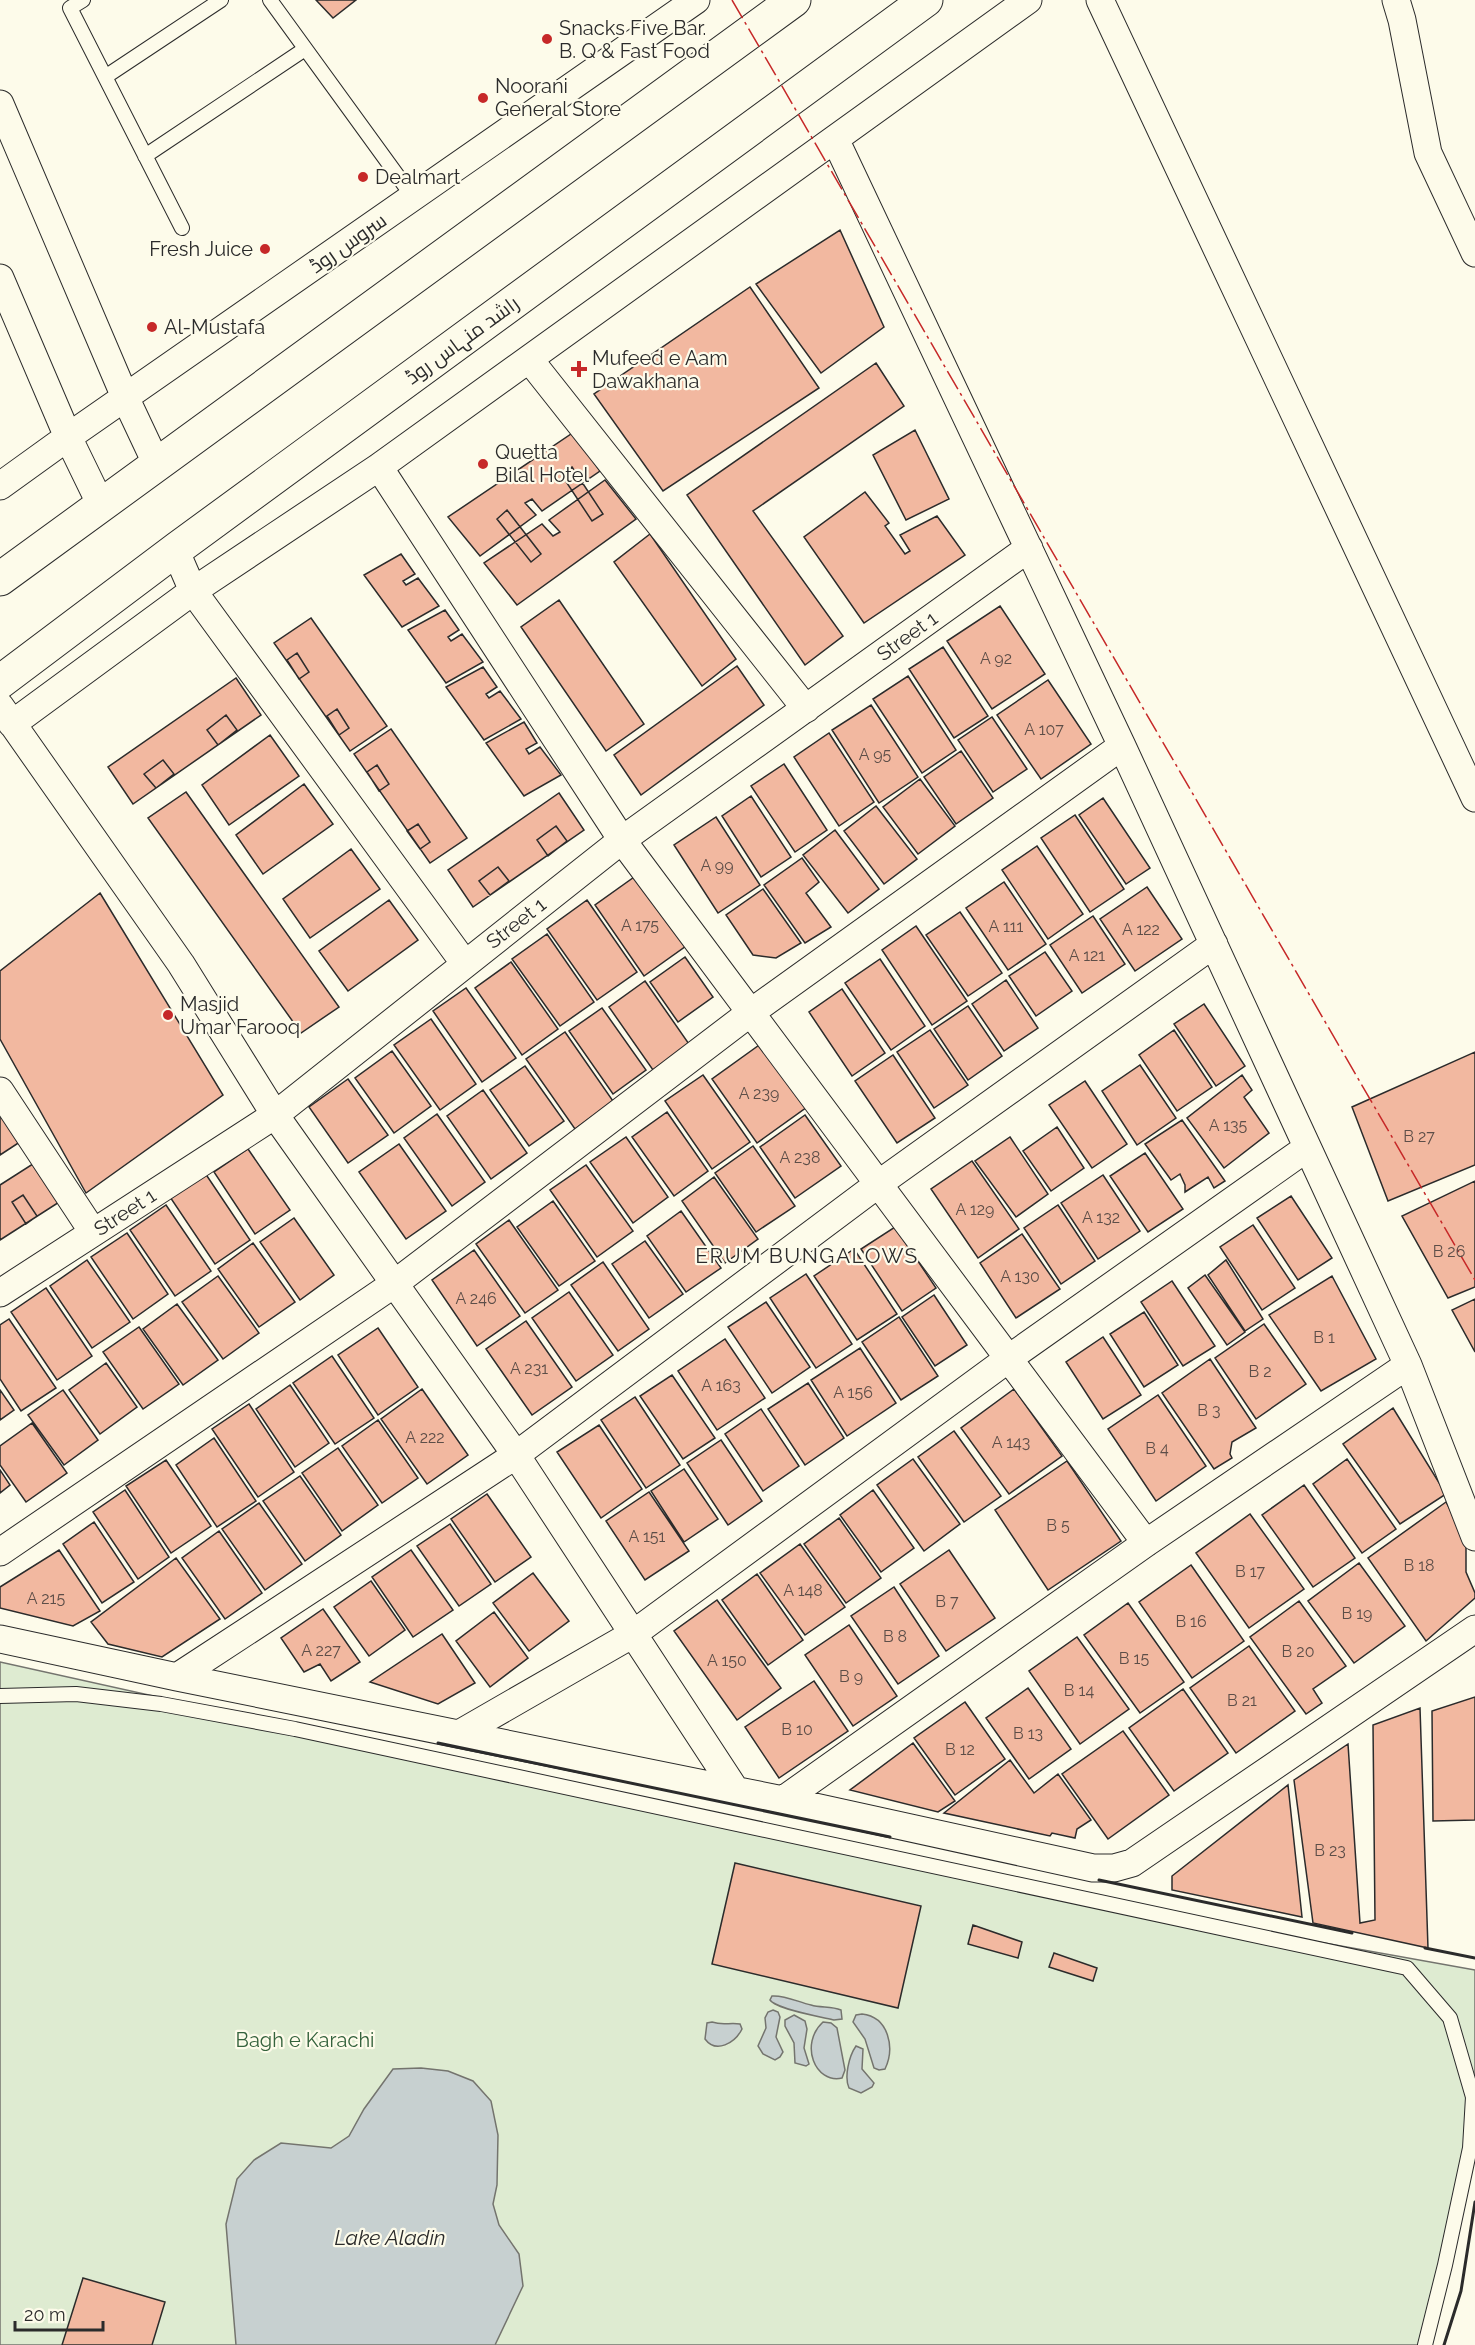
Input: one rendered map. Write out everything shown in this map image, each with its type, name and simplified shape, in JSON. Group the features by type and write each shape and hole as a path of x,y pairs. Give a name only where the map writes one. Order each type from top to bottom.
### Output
{"main road":[{"path":"0,579 794,0"},
{"name":"راشد منہاس روڈ","path":"0,682 178,548 926,0"}],"street":[{"name":"سروس روڈ","path":"0,486 696,0"},
{"path":"736,1791 516,1455 275,1115 181,964 6,715 379,467 1028,0"},
{"path":"1100,0 1475,798"},
{"path":"1396,0 1428,153 1475,253"},
{"path":"0,104 125,397 157,465"},
{"path":"835,139 1122,746 1408,1365 1475,1537"},
{"path":"0,278 68,437 101,505"},
{"path":"529,359 806,709"},
{"path":"379,467 622,840 1146,1543"},
{"path":"178,548 180,561 193,591 465,964"},
{"name":"Street 1","path":"0,1293 275,1115 622,840 1029,548"},
{"path":"0,1552 394,1284 750,1013 1122,746"},
{"path":"177,1677 516,1455 877,1185 1214,944"},
{"path":"0,1091 93,1233"},
{"path":"459,1734 633,1634 1008,1359 1307,1148"},
{"path":"783,1800 1146,1543 1408,1365"},
{"path":"0,1639 783,1800 1094,1868 1114,1868 1132,1863 1475,1629"}],"lane":[{"path":"83,0 70,8 182,228"},
{"path":"105,77 221,0"},
{"path":"270,0 413,197"},
{"path":"145,156 305,49"},
{"path":"0,1695 76,1694 160,1704 295,1729 1407,1968 1450,2018 1473,2097 1468,2160 1425,2345"}],"green space":[{"name":"Bagh e Karachi","path":"0,1662 714,1820 1134,1909 1475,1970 1475,2120 1425,2345 0,2345"}],"water":[{"path":"772,1996 841,2010 842,2019 834,2020 789,2009 770,2000"},
{"path":"773,2010 778,2012 780,2017 776,2037 783,2052 775,2060 763,2054 758,2046 766,2028 765,2018 768,2012"},
{"path":"794,2015 805,2021 807,2029 804,2048 809,2064 806,2066 795,2063 794,2043 785,2026 785,2020"},
{"path":"856,2015 871,2016 884,2027 889,2043 885,2069 874,2068 865,2039 853,2022"},
{"path":"823,2022 831,2023 837,2028 845,2070 842,2078 824,2075 813,2060 812,2041"},
{"path":"707,2023 740,2024 742,2029 735,2039 725,2045 714,2046 705,2039"},
{"path":"856,2046 863,2049 862,2069 874,2083 872,2087 861,2093 849,2088 847,2078 849,2061"},
{"name":"Lake Aladin","path":"421,2068 448,2071 473,2081 491,2101 498,2135 497,2185 493,2204 499,2225 519,2254 523,2286 495,2345 236,2345 226,2224 237,2179 254,2160 281,2143 331,2148 349,2136 364,2109 393,2069"}],"building":[{"path":"316,0 356,0 333,18"},
{"path":"840,230 884,327 821,373 756,284"},
{"path":"750,287 819,388 663,491 594,394"},
{"path":"876,363 904,406 753,511 843,636 805,665 687,495"},
{"path":"915,430 949,499 906,520 873,455"},
{"path":"574,432 600,471 542,511 532,499 525,503 536,515 480,556 448,517"},
{"path":"572,467 603,514 592,521 561,474"},
{"path":"605,480 636,519 517,605 484,563 542,524 553,536 560,532 549,520"},
{"path":"865,492 889,523 885,526 905,554 910,551 900,535 937,516 965,555 864,623 804,537"},
{"path":"507,510 541,554 531,562 497,519"},
{"path":"650,534 736,659 702,686 614,562"},
{"path":"401,554 415,574 403,581 406,585 418,578 439,606 402,627 364,575"},
{"path":"559,600 644,724 606,751 521,627"},
{"path":"1000,606 1045,674 992,709 947,641"},
{"path":"445,610 459,630 448,637 451,641 462,634 483,662 446,683 408,630"},
{"path":"311,618 387,726 350,751 274,643"},
{"path":"943,647 988,716 954,738 909,669"},
{"path":"297,653 309,672 299,679 287,660"},
{"path":"737,666 764,705 641,795 614,755"},
{"path":"483,667 497,687 486,694 489,698 500,691 521,719 484,740 446,687"},
{"path":"908,676 956,750 922,773 873,699"},
{"path":"236,678 261,715 133,804 108,767"},
{"path":"1048,680 1091,744 1041,779 997,715"},
{"path":"871,705 918,777 879,803 832,730"},
{"path":"337,709 349,728 339,735 327,716"},
{"path":"226,715 237,730 218,745 207,730"},
{"path":"992,717 1027,769 993,792 958,740"},
{"path":"524,722 537,743 526,749 529,754 540,747 561,775 524,796 486,743"},
{"path":"391,729 467,838 430,863 354,754"},
{"path":"829,733 874,802 839,826 794,757"},
{"path":"270,735 299,776 229,825 202,785"},
{"path":"961,751 993,798 956,824 924,777"},
{"path":"163,760 174,774 156,788 144,774"},
{"path":"784,764 827,830 795,852 751,786"},
{"path":"377,765 389,784 379,791 367,772"},
{"path":"920,779 955,826 918,854 883,807"},
{"path":"304,784 333,824 263,874 236,835"},
{"path":"186,792 339,1007 301,1033 148,818"},
{"path":"559,793 584,830 473,907 448,870"},
{"path":"751,796 791,857 761,877 722,816"},
{"path":"1103,798 1150,868 1126,884 1079,815"},
{"path":"876,806 917,859 884,884 844,831"},
{"path":"1075,815 1124,889 1090,912 1041,838"},
{"path":"716,817 760,885 718,913 674,845"},
{"path":"418,824 430,842 420,849 407,831"},
{"path":"556,826 567,841 548,856 537,840"},
{"path":"835,830 879,889 848,913 803,855"},
{"path":"1037,846 1083,914 1048,939 1002,870"},
{"path":"351,849 380,889 310,938 283,899"},
{"path":"802,858 819,882 806,893 831,927 805,943 764,885"},
{"path":"498,867 509,881 490,895 479,881"},
{"path":"637,875 686,946 644,976 595,905"},
{"path":"1004,882 1046,944 1008,970 966,908"},
{"path":"1147,887 1182,939 1135,971 1100,919"},
{"path":"763,889 801,943 776,958 753,955 726,915"},
{"path":"100,893 223,1095 86,1193 0,1039 0,971"},
{"path":"389,900 418,940 348,991 319,951"},
{"path":"587,900 637,972 597,1000 547,929"},
{"path":"960,912 1002,973 968,996 926,935"},
{"path":"1093,916 1125,964 1082,993 1050,945"},
{"path":"916,926 967,1001 932,1025 882,950"},
{"path":"547,934 594,1002 560,1026 512,959"},
{"path":"1045,952 1072,991 1036,1016 1009,976"},
{"path":"685,957 713,997 678,1022 650,982"},
{"path":"880,959 925,1026 891,1050 845,983"},
{"path":"511,962 558,1029 522,1055 475,988"},
{"path":"1006,980 1038,1028 1004,1051 972,1004"},
{"path":"645,981 689,1044 653,1070 609,1007"},
{"path":"466,988 516,1058 482,1082 433,1011"},
{"path":"842,989 885,1053 852,1076 809,1012"},
{"path":"1204,1004 1245,1066 1216,1086 1174,1024"},
{"path":"968,1006 1002,1056 968,1080 934,1029"},
{"path":"602,1008 646,1070 613,1094 569,1031"},
{"path":"431,1019 476,1084 440,1110 394,1045"},
{"path":"930,1030 968,1085 934,1108 897,1052"},
{"path":"1174,1030 1212,1087 1177,1111 1139,1055"},
{"path":"565,1032 613,1101 575,1129 526,1059"},
{"path":"762,1043 807,1107 757,1143 712,1079"},
{"path":"392,1051 431,1106 394,1133 355,1078"},
{"path":"1475,1052 1475,1165 1388,1201 1352,1107"},
{"path":"893,1055 935,1118 897,1143 855,1081"},
{"path":"1140,1065 1176,1118 1137,1145 1102,1091"},
{"path":"525,1066 564,1121 529,1146 490,1090"},
{"path":"703,1075 750,1142 712,1169 665,1101"},
{"path":"1242,1075 1252,1090 1244,1097 1269,1133 1224,1168 1187,1118"},
{"path":"348,1079 388,1135 348,1163 309,1107"},
{"path":"1085,1081 1127,1144 1092,1168 1049,1105"},
{"path":"483,1090 527,1153 491,1179 447,1116"},
{"path":"0,1100 26,1138 0,1155"},
{"path":"667,1112 708,1171 674,1196 632,1137"},
{"path":"437,1114 485,1182 452,1206 404,1138"},
{"path":"805,1115 841,1166 795,1198 760,1147"},
{"path":"1182,1120 1225,1181 1214,1188 1208,1177 1185,1192 1185,1185 1180,1174 1171,1180 1145,1144"},
{"path":"1057,1127 1084,1168 1051,1191 1023,1151"},
{"path":"626,1137 668,1197 633,1223 590,1162"},
{"path":"1010,1137 1048,1194 1016,1217 975,1161"},
{"path":"399,1144 446,1211 406,1239 359,1172"},
{"path":"753,1146 795,1206 756,1232 715,1173"},
{"path":"248,1149 290,1210 255,1234 214,1172"},
{"path":"1145,1153 1183,1209 1148,1232 1110,1176"},
{"path":"39,1160 64,1199 0,1240 0,1185"},
{"path":"972,1161 1019,1229 978,1258 931,1189"},
{"path":"586,1165 633,1231 597,1257 550,1190"},
{"path":"205,1173 250,1240 215,1264 170,1197"},
{"path":"1103,1175 1140,1231 1098,1259 1061,1203"},
{"path":"714,1177 758,1239 725,1263 682,1201"},
{"path":"1475,1181 1475,1287 1448,1298 1402,1216"},
{"path":"23,1195 37,1216 26,1224 12,1202"},
{"path":"1291,1196 1332,1258 1298,1280 1257,1218"},
{"path":"553,1201 595,1261 559,1286 517,1227"},
{"path":"166,1205 211,1271 175,1296 130,1230"},
{"path":"1058,1205 1095,1261 1061,1284 1024,1228"},
{"path":"681,1211 721,1268 686,1292 647,1236"},
{"path":"294,1218 334,1275 300,1300 260,1242"},
{"path":"509,1220 558,1290 525,1313 476,1244"},
{"path":"1253,1225 1295,1288 1262,1310 1220,1247"},
{"path":"895,1227 936,1288 902,1311 861,1249"},
{"path":"127,1233 168,1294 133,1319 91,1257"},
{"path":"1022,1234 1060,1289 1016,1318 980,1263"},
{"path":"645,1241 683,1294 649,1318 612,1264"},
{"path":"253,1243 295,1302 259,1327 218,1269"},
{"path":"854,1249 897,1314 857,1340 814,1276"},
{"path":"474,1250 520,1316 477,1346 432,1280"},
{"path":"87,1260 130,1322 92,1348 50,1286"},
{"path":"1226,1260 1263,1319 1245,1331 1208,1275"},
{"path":"603,1262 649,1329 618,1351 571,1285"},
{"path":"806,1274 852,1344 816,1368 770,1298"},
{"path":"1205,1275 1245,1332 1227,1345 1188,1288"},
{"path":"218,1276 259,1333 223,1359 182,1302"},
{"path":"1332,1276 1376,1359 1321,1391 1269,1315"},
{"path":"1172,1281 1215,1346 1183,1366 1141,1302"},
{"path":"46,1288 92,1356 57,1380 11,1312"},
{"path":"569,1292 613,1355 576,1381 532,1318"},
{"path":"934,1295 967,1345 935,1366 902,1317"},
{"path":"1475,1299 1475,1352 1452,1310"},
{"path":"766,1302 810,1367 772,1393 728,1327"},
{"path":"177,1304 218,1360 183,1385 143,1329"},
{"path":"1144,1312 1178,1365 1144,1387 1110,1334"},
{"path":"899,1317 938,1376 901,1400 862,1342"},
{"path":"9,1319 56,1388 21,1411 0,1379 0,1325"},
{"path":"526,1321 572,1387 532,1415 486,1349"},
{"path":"1264,1324 1306,1384 1256,1419 1215,1358"},
{"path":"139,1327 179,1384 143,1409 103,1352"},
{"path":"378,1328 418,1387 378,1415 338,1355"},
{"path":"1103,1337 1141,1395 1103,1419 1066,1362"},
{"path":"725,1339 765,1398 717,1430 678,1371"},
{"path":"860,1348 896,1403 847,1436 811,1380"},
{"path":"332,1356 374,1418 335,1444 293,1383"},
{"path":"1210,1359 1256,1428 1232,1442 1230,1454 1232,1458 1214,1469 1162,1393"},
{"path":"106,1363 137,1407 100,1434 69,1390"},
{"path":"672,1375 715,1438 683,1459 640,1396"},
{"path":"808,1383 844,1438 805,1465 768,1409"},
{"path":"290,1385 329,1443 295,1467 256,1409"},
{"path":"422,1389 468,1455 427,1484 381,1419"},
{"path":"1014,1389 1062,1456 1009,1494 961,1428"},
{"path":"0,1390 14,1410 0,1420"},
{"path":"63,1390 98,1440 64,1465 28,1415"},
{"path":"1158,1395 1206,1466 1156,1501 1108,1429"},
{"path":"635,1397 680,1465 646,1488 601,1420"},
{"path":"249,1404 294,1472 258,1497 212,1429"},
{"path":"1393,1408 1446,1494 1400,1524 1343,1444"},
{"path":"761,1409 799,1466 763,1491 725,1434"},
{"path":"378,1420 418,1478 382,1503 342,1446"},
{"path":"32,1423 67,1473 26,1502 0,1465 0,1446"},
{"path":"599,1425 642,1489 601,1518 557,1452"},
{"path":"954,1431 1001,1496 964,1522 918,1457"},
{"path":"214,1438 256,1501 217,1527 176,1465"},
{"path":"721,1440 762,1501 728,1525 687,1463"},
{"path":"338,1448 378,1505 342,1531 302,1473"},
{"path":"913,1459 960,1524 924,1551 877,1485"},
{"path":"1347,1459 1396,1529 1362,1553 1313,1484"},
{"path":"166,1460 211,1526 171,1553 126,1486"},
{"path":"1067,1461 1121,1541 1048,1590 995,1510"},
{"path":"684,1469 718,1519 684,1542 651,1491"},
{"path":"0,1470 10,1485 0,1493"},
{"path":"300,1476 341,1535 305,1561 263,1501"},
{"path":"1304,1485 1355,1558 1313,1587 1262,1515"},
{"path":"125,1490 169,1557 138,1579 93,1512"},
{"path":"873,1490 914,1548 881,1572 840,1515"},
{"path":"649,1492 689,1551 645,1580 606,1521"},
{"path":"487,1494 531,1557 495,1582 451,1519"},
{"path":"1446,1502 1466,1538 1466,1572 1475,1598 1426,1641 1368,1558"},
{"path":"259,1503 302,1564 265,1590 222,1529"},
{"path":"1250,1514 1304,1589 1249,1628 1196,1553"},
{"path":"839,1518 881,1578 846,1603 804,1544"},
{"path":"94,1522 134,1582 102,1603 63,1544"},
{"path":"450,1524 491,1584 459,1606 417,1546"},
{"path":"219,1531 262,1593 225,1619 182,1558"},
{"path":"800,1544 845,1607 805,1635 760,1573"},
{"path":"59,1550 100,1611 73,1626 0,1608 0,1587"},
{"path":"411,1550 453,1610 413,1637 372,1577"},
{"path":"949,1550 995,1618 946,1651 900,1584"},
{"path":"176,1558 220,1619 162,1657 108,1644 91,1622"},
{"path":"1359,1563 1405,1626 1354,1663 1308,1601"},
{"path":"1191,1565 1244,1641 1192,1678 1139,1602"},
{"path":"533,1573 569,1621 529,1651 493,1603"},
{"path":"757,1574 803,1640 768,1665 722,1600"},
{"path":"371,1581 405,1630 369,1656 334,1607"},
{"path":"894,1587 939,1656 898,1684 851,1616"},
{"path":"717,1600 781,1688 737,1720 674,1631"},
{"path":"1299,1601 1346,1666 1313,1689 1322,1703 1306,1714 1250,1637"},
{"path":"1128,1603 1184,1682 1140,1713 1084,1635"},
{"path":"323,1609 360,1662 331,1681 320,1664 304,1672 281,1638"},
{"path":"494,1612 528,1658 490,1687 456,1641"},
{"path":"849,1625 897,1696 853,1726 805,1655"},
{"path":"442,1634 475,1683 438,1704 370,1682"},
{"path":"1077,1637 1129,1709 1080,1744 1029,1671"},
{"path":"1249,1646 1295,1711 1236,1753 1190,1688"},
{"path":"814,1681 848,1731 779,1778 745,1727"},
{"path":"1028,1688 1071,1749 1029,1779 986,1718"},
{"path":"1183,1689 1228,1753 1174,1791 1129,1728"},
{"path":"1475,1697 1475,1820 1433,1821 1432,1711"},
{"path":"965,1702 1005,1759 955,1795 914,1738"},
{"path":"1420,1708 1428,1948 1313,1923 1294,1780 1348,1744 1360,1923 1375,1920 1373,1725"},
{"path":"1123,1731 1169,1795 1108,1839 1062,1774"},
{"path":"913,1743 955,1801 938,1812 850,1790"},
{"path":"1010,1760 1034,1793 1058,1774 1091,1820 1077,1829 1075,1838 1052,1833 1050,1836 944,1813"},
{"path":"1288,1785 1302,1917 1172,1890 1172,1876"},
{"path":"735,1863 921,1906 898,2008 712,1964"},
{"path":"973,1925 1022,1942 1018,1958 968,1944"},
{"path":"1054,1953 1097,1968 1093,1981 1049,1967"},
{"path":"83,2278 165,2302 152,2345 62,2345"}],"wall":[{"path":"438,1743 890,1837"},
{"path":"1099,1880 1352,1933"},
{"path":"1425,1948 1475,1958"},
{"path":"1444,2345 1461,2291 1475,2202"}],"power":[{"path":"732,0 1475,1280"}],"place":[{"name":"Snacks Five Bar. B. Q & Fast Food","path":"547,39"},
{"name":"Noorani General Store","path":"483,98"},
{"name":"Dealmart","path":"363,177"},
{"name":"Fresh Juice","path":"265,249"},
{"name":"Al-Mustafa","path":"152,327"},
{"name":"Mufeed e Aam Dawakhana","path":"579,369"},
{"name":"Quetta Bilal Hotel","path":"483,464"},
{"name":"Masjid Umar Farooq","path":"168,1015"}],"district":[{"name":"ERUM BUNGALOWS","path":"807,1255"}]}
